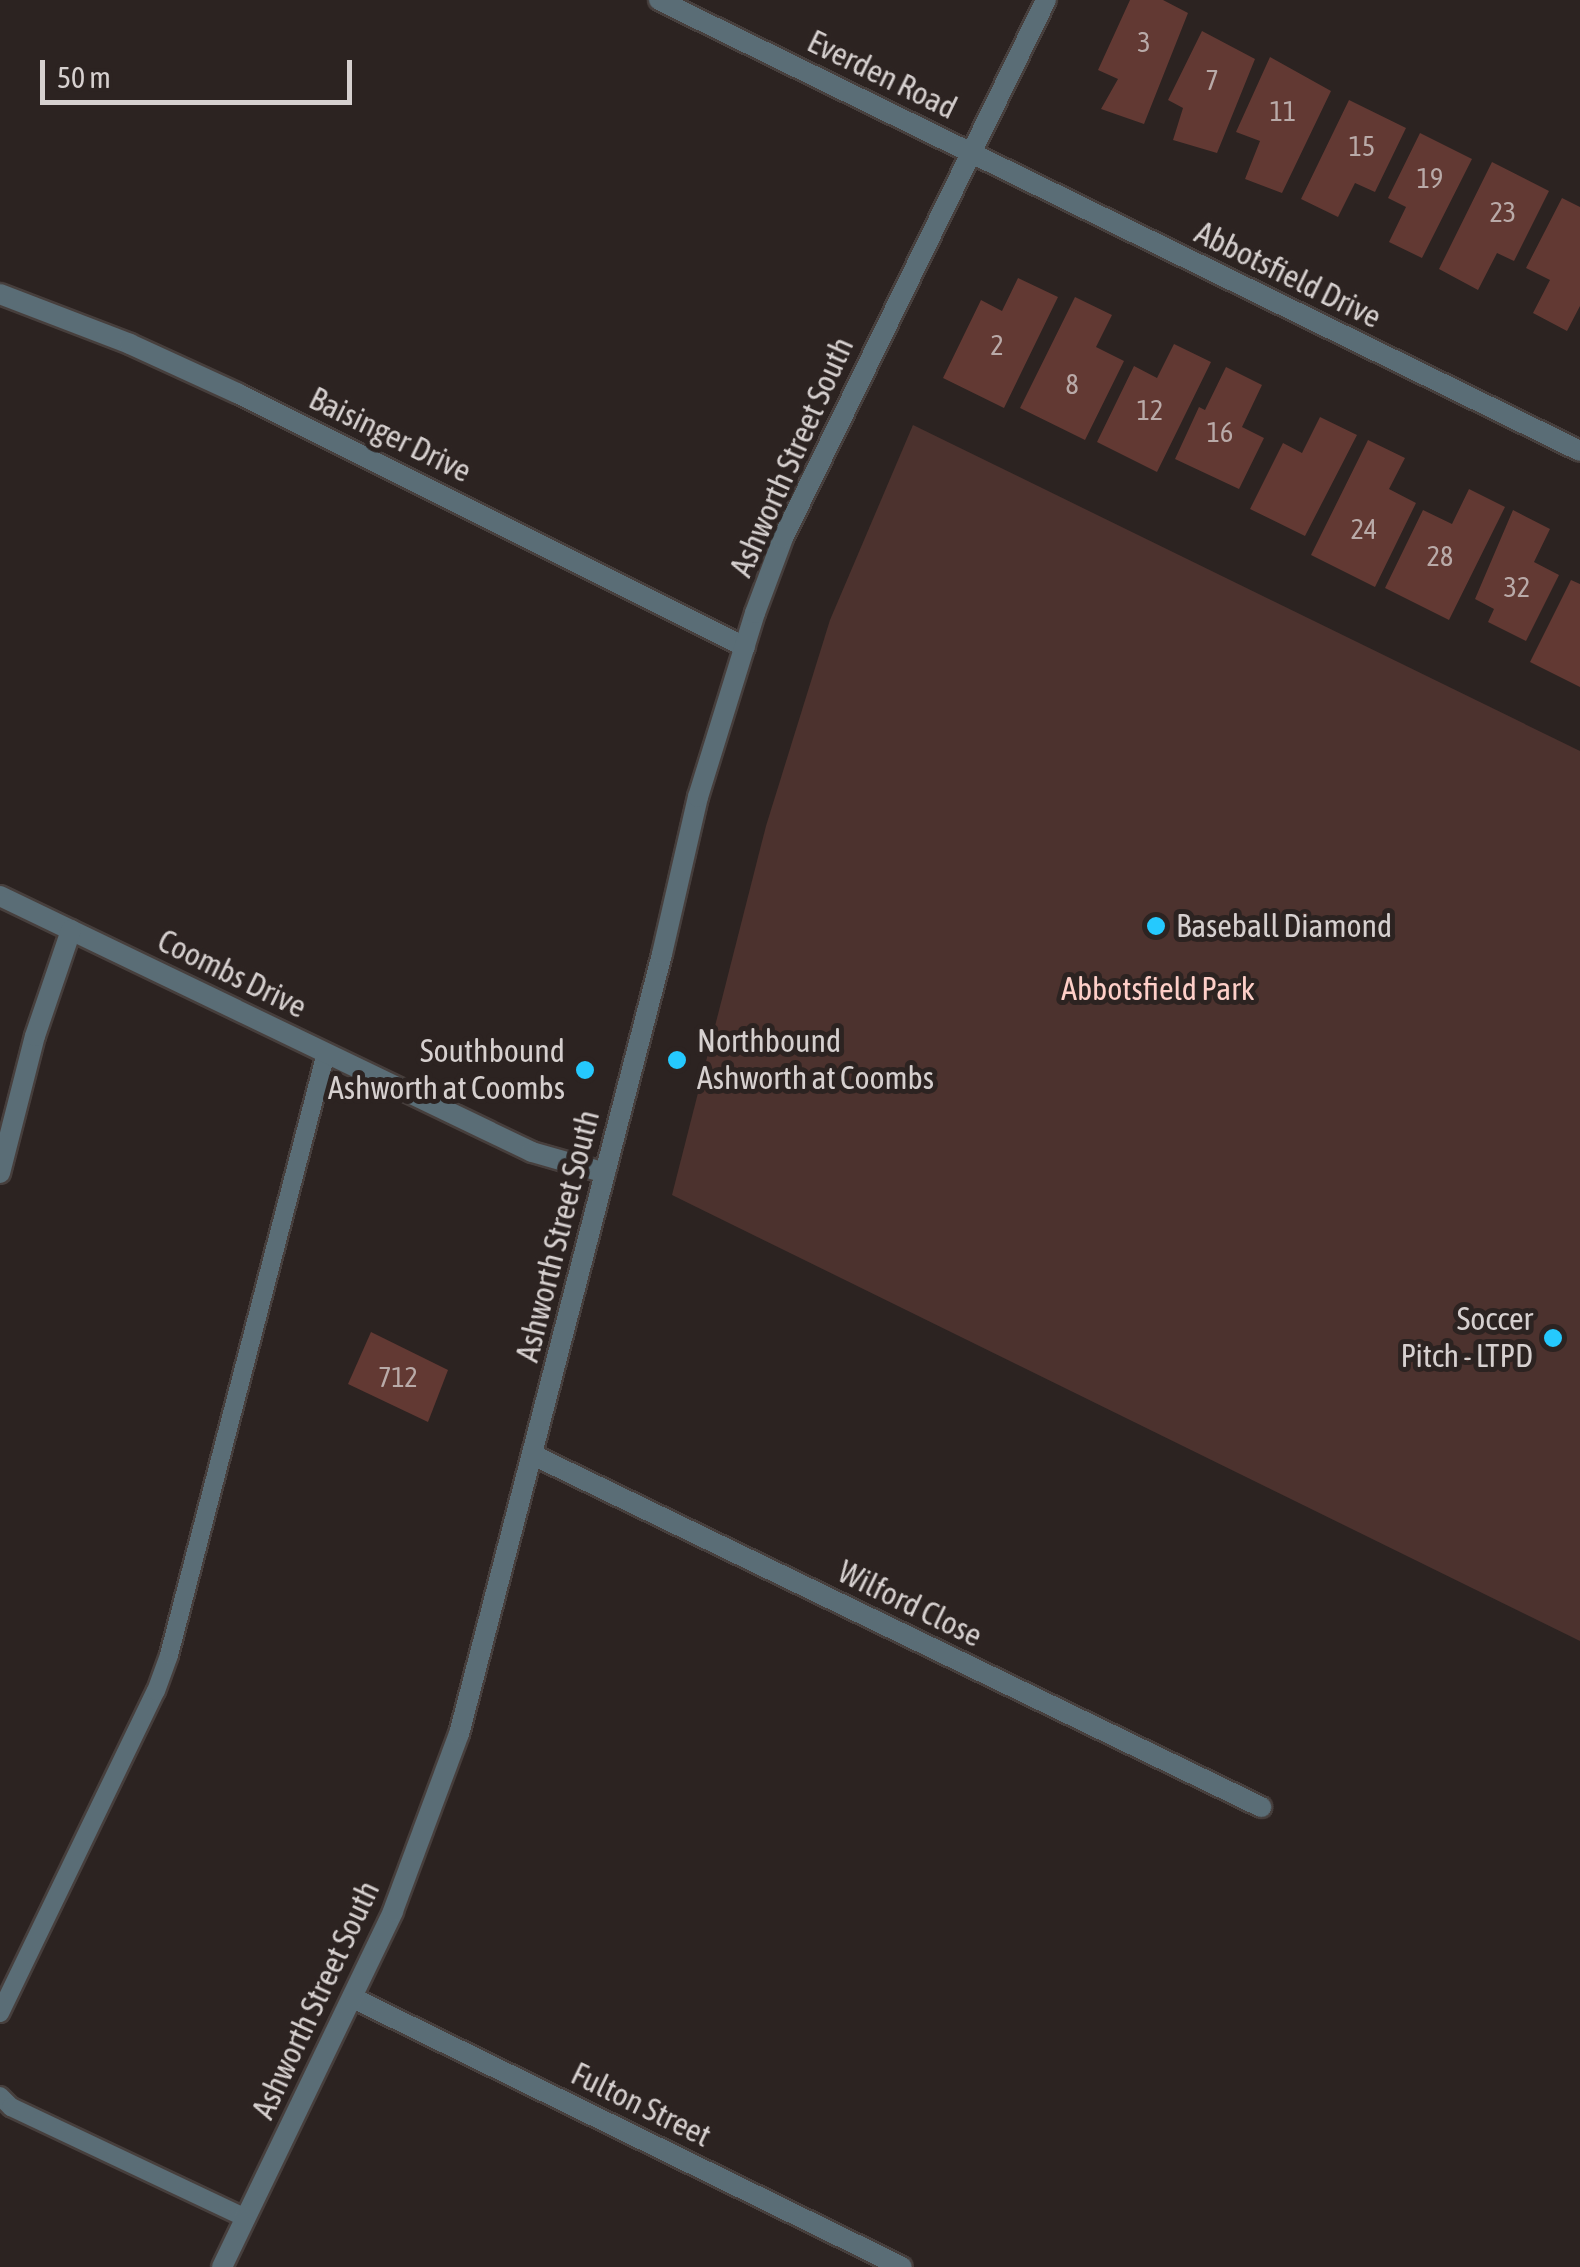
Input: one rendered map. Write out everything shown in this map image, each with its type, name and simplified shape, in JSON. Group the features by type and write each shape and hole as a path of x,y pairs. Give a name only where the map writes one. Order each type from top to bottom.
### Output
{"street":[{"name":"Everden Road","path":"659,0 971,152"},
{"name":"Ashworth Street South","path":"222,2267 393,1911 459,1734 605,1174 698,797 783,538 1046,0"},
{"name":"Abbotsfield Drive","path":"971,152 1580,451"},
{"name":"Baisinger Drive","path":"0,294 130,344 237,393 745,647"},
{"name":"Coombs Drive","path":"0,896 532,1152 605,1174"},
{"path":"0,1173 35,1036 71,930"},
{"name":"Wilford Close","path":"533,1455 1261,1807"},
{"name":"Fulton Street","path":"353,1998 902,2267"}],"lane":[{"path":"0,2013 156,1690 169,1655 326,1053"},
{"path":"0,2096 12,2107 246,2218"}],"green space":[{"name":"Abbotsfield Park","path":"913,425 1580,751 1580,1641 672,1195 766,826 830,620"}],"building":[{"path":"1130,0 1163,0 1188,13 1144,124 1101,109 1118,79 1098,70"},
{"path":"1202,31 1255,59 1217,153 1173,140 1183,108 1168,100"},
{"path":"1270,57 1331,91 1282,193 1245,179 1260,141 1236,132"},
{"path":"1349,100 1406,128 1375,192 1355,183 1338,217 1301,199"},
{"path":"1420,133 1472,159 1422,258 1389,242 1406,207 1388,198"},
{"path":"1492,162 1549,191 1514,261 1497,253 1478,290 1439,269"},
{"path":"1562,198 1580,207 1580,306 1567,331 1533,313 1550,280 1526,268"},
{"path":"1018,278 1058,297 1004,408 943,378 981,300 1002,311"},
{"path":"1075,297 1112,315 1096,347 1124,361 1085,440 1020,408"},
{"path":"1174,344 1211,362 1157,472 1097,442 1134,366 1157,378"},
{"path":"1226,367 1262,385 1242,427 1264,438 1239,489 1175,459 1199,407 1205,410"},
{"path":"1320,417 1357,435 1305,536 1250,509 1283,443 1302,453"},
{"path":"1368,440 1405,458 1389,489 1416,503 1375,587 1311,555"},
{"path":"1469,489 1505,507 1449,620 1385,588 1423,510 1452,524"},
{"path":"1513,510 1550,529 1534,562 1559,575 1526,641 1488,622 1494,609 1475,599"},
{"path":"1571,580 1580,584 1580,687 1530,662"},
{"path":"371,1332 448,1370 428,1422 348,1384"}],"place":[{"name":"Baseball Diamond","path":"1156,926"},
{"name":"Northbound Ashworth at Coombs","path":"677,1060"},
{"name":"Southbound Ashworth at Coombs","path":"585,1070"},
{"name":"Soccer Pitch - LTPD","path":"1553,1338"}]}
